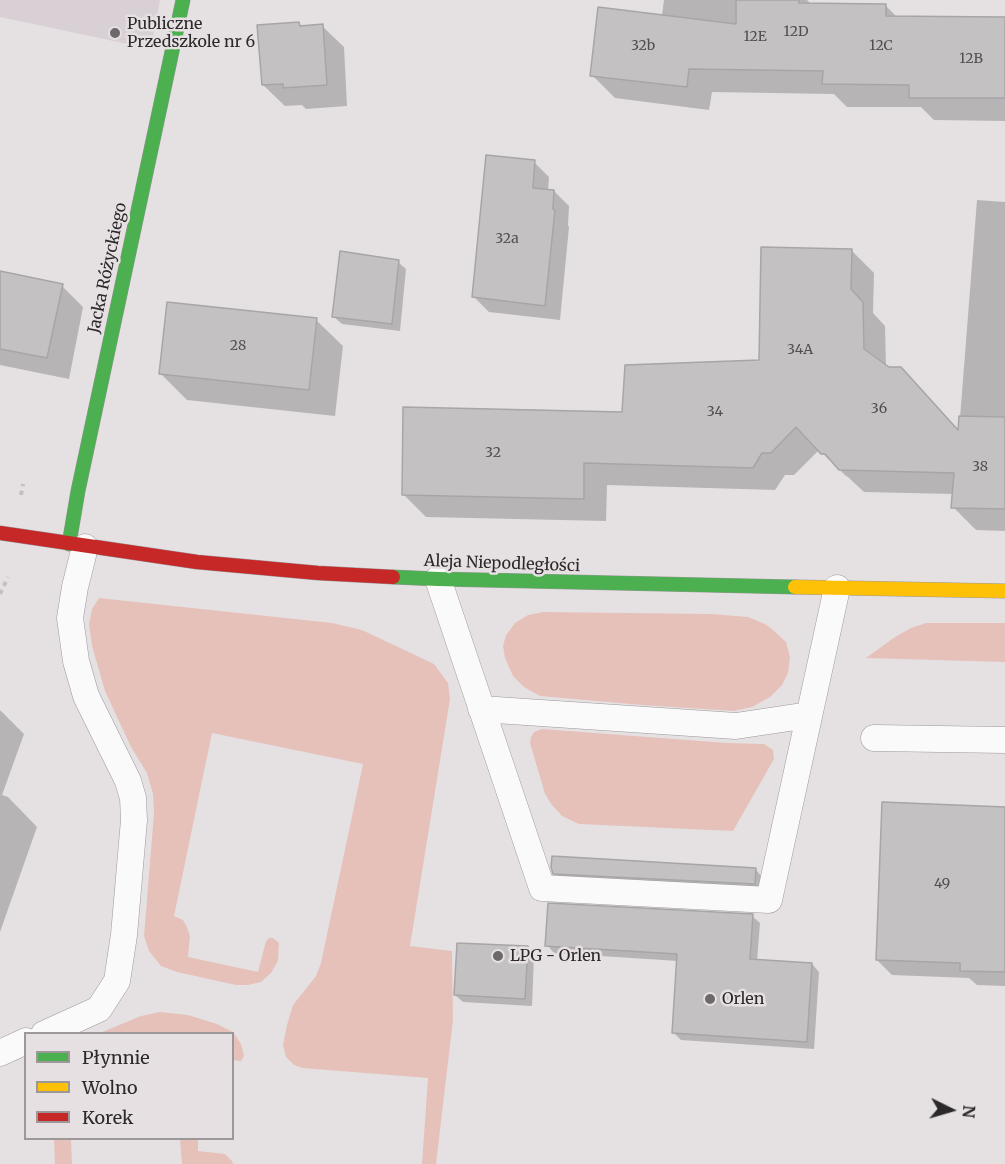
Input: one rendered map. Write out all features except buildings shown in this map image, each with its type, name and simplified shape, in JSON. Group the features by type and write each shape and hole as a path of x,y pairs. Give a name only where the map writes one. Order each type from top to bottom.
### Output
{"street":[{"name":"Jacka Różyckiego","path":"77,545 80,479 183,0"},
{"name":"Aleja Niepodległości","path":"0,533 197,562 318,573 438,579 1005,591"}],"lane":[{"path":"48,1032 99,1009 117,981 124,935 134,820 133,798 128,781 86,696 76,661 70,618 75,587 77,545"},
{"path":"438,579 542,888 769,900 837,588"},
{"path":"481,709 736,726 809,715"},
{"path":"874,738 1005,740"},
{"path":"0,1053 24,1042"}],"path":[{"path":"0,594 7,579"}],"shaded area":[{"name":"Publiczne Przedszkole nr 6","path":"0,0 160,0 151,49 0,17"},
{"path":"99,598 332,623 362,630 434,664 448,683 450,699 410,946 452,951 453,1020 436,1164 422,1164 428,1078 302,1068 294,1065 286,1057 283,1045 293,1005 316,976 321,963 363,764 212,733 174,916 183,920 187,927 190,936 188,957 258,972 266,941 273,938 279,943 278,961 271,973 261,982 248,985 236,985 177,972 161,966 149,951 144,936 154,813 153,794 147,773 131,747 105,691 92,646 89,624 92,609"},
{"path":"543,612 712,614 748,617 765,624 786,642 790,657 788,673 782,685 770,697 752,707 734,711 540,696 524,687 513,676 505,658 503,646 506,635 515,623 528,615"},
{"path":"926,623 1005,623 1005,662 866,658 895,637"},
{"path":"542,729 764,744 773,750 774,759 733,831 579,824 562,816 545,794 530,743 534,732"},
{"path":"160,1012 188,1015 217,1024 233,1032 102,1032 141,1016"},
{"path":"234,1034 241,1044 244,1056 241,1061 234,1060"},
{"path":"54,1140 71,1140 72,1164 55,1164"},
{"path":"180,1140 198,1140 198,1151 225,1154 233,1164 182,1164"}],"traffic: fast":[{"path":"69,544 78,491 183,0"},
{"path":"393,577 795,587"}],"traffic: slow":[{"path":"795,587 1005,591"}],"traffic: jam":[{"path":"0,533 197,562 393,577"}],"place":[{"name":"Publiczne Przedszkole nr 6","path":"115,33"},
{"name":"LPG - Orlen","path":"498,956"},
{"name":"Orlen","path":"710,999"}]}
